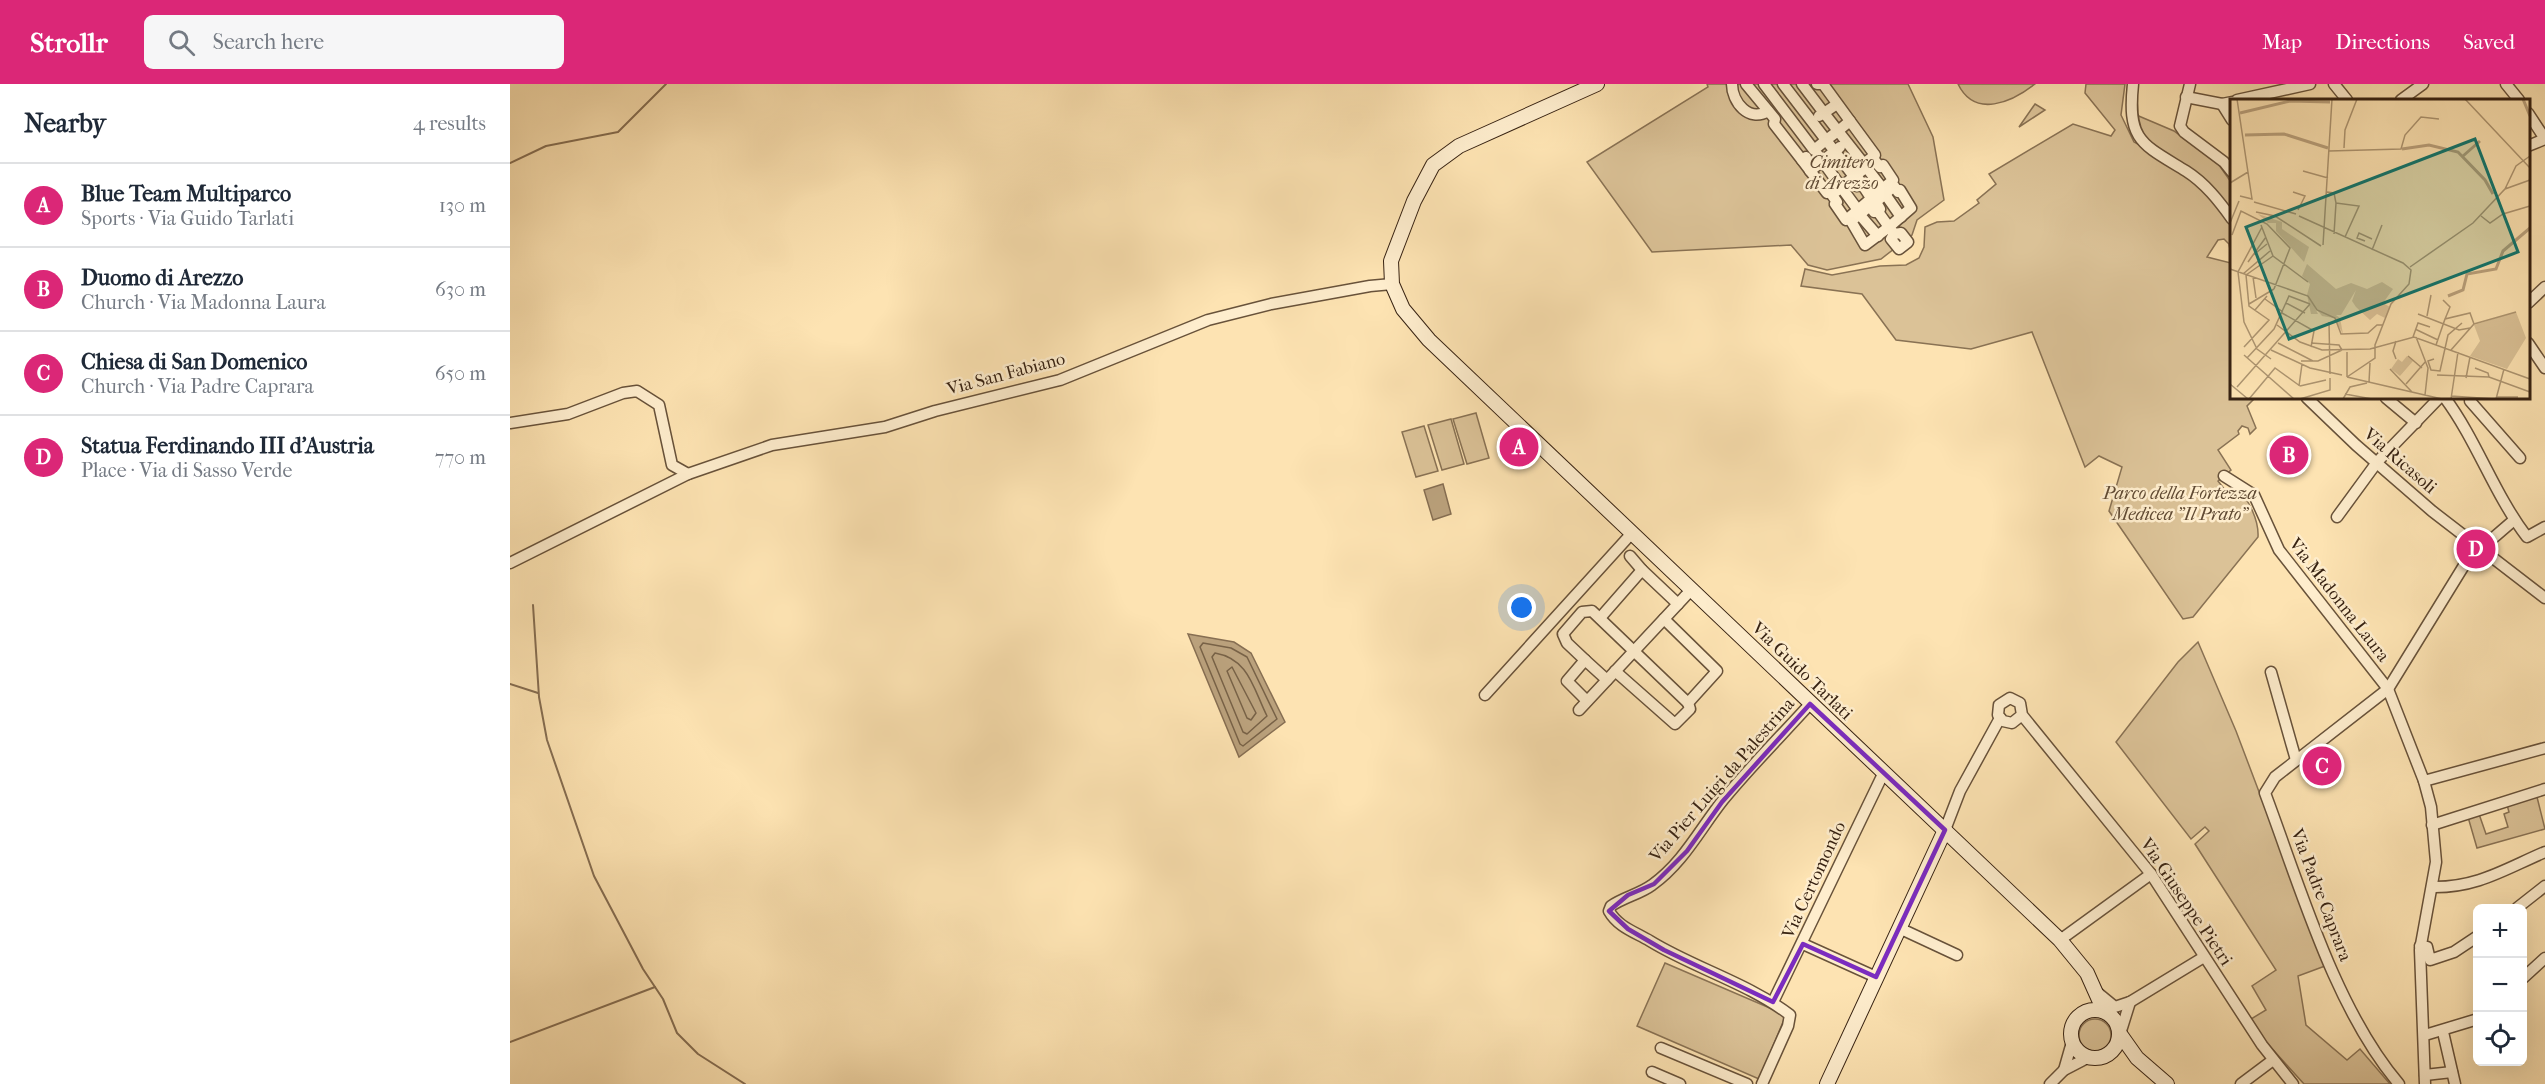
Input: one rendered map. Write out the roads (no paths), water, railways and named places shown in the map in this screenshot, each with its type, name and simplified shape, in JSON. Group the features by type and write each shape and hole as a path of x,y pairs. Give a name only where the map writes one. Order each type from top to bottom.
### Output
{"main road":[{"path":"1597,84 1459,146 1433,165 1414,201 1390,261 1392,284 1403,309 1429,340 1478,387 1529,444 1569,482 1603,506"},
{"name":"Via Guido Tarlati","path":"1478,387 2060,940 2083,966 2094,987 2110,1009"},
{"path":"1529,444 1531,443 1575,478"},
{"path":"1827,1084 1945,830"},
{"path":"2086,1012 2094,987"},
{"path":"2137,1058 2109,1054 2089,1057 2082,1054 2072,1042 2072,1028 2080,1015 2110,1009 2120,1034 2137,1058 2168,1084"},
{"path":"2109,1054 2118,1042 2120,1034"}],"street":[{"path":"1732,84 1735,100 1750,113 1764,114 1779,105 1787,87"},
{"path":"1764,84 1840,185"},
{"path":"1817,84 1823,84 1875,155 1856,175 1871,198"},
{"path":"2133,84 2130,113 2139,136 2157,155 2188,172 2206,188 2230,217"},
{"path":"2190,84 2181,120 2184,132 2224,162 2230,170"},
{"path":"2252,99 2268,98 2310,84"},
{"path":"2334,84 2346,99"},
{"path":"2402,99 2423,84"},
{"path":"2506,84 2518,99"},
{"path":"1772,95 1787,87 1803,85 1865,166"},
{"path":"1735,100 1751,86 1774,119 1774,124 1827,194 1851,179 1857,186 1860,184"},
{"path":"1787,87 1852,174"},
{"path":"2186,97 2227,103"},
{"path":"1788,143 1837,104"},
{"path":"2530,115 2545,139 2530,146"},
{"path":"1802,160 1850,121"},
{"path":"1810,171 1859,132"},
{"path":"1878,211 1874,212 1870,206 1846,220 1834,204 1837,202 1832,195 1852,174 1875,161 1880,167 1883,165 1893,180 1876,202 1880,209 1878,211 1892,231"},
{"path":"1894,186 1898,192 1900,190 1911,208 1901,217 1892,231 1878,236 1865,245 1851,221 1871,198 1894,186"},
{"path":"1858,212 1878,236"},
{"name":"Via San Fabiano","path":"510,563 688,474 772,445 885,427 935,411 1060,380 1208,320 1271,304 1392,284"},
{"path":"2530,302 2545,287"},
{"path":"2530,345 2545,368"},
{"path":"510,423 568,414 623,393 637,392 659,405 672,465 688,474"},
{"name":"Via Ricasoli","path":"2308,399 2356,445 2476,546 2545,598"},
{"path":"2387,399 2416,423"},
{"path":"2337,517 2377,462 2438,399"},
{"path":"2446,399 2469,434 2514,520 2527,537 2545,527"},
{"path":"2470,401 2520,458"},
{"name":"Via Madonna Laura","path":"2224,476 2254,495 2278,550 2388,689 2424,781 2436,862 2421,941 2425,1079"},
{"path":"2388,689 2476,546 2485,545 2514,520"},
{"path":"1485,695 1632,533"},
{"path":"1630,556 1678,604"},
{"path":"1600,618 1642,570"},
{"path":"1579,710 1691,590"},
{"path":"1592,611 1600,618 1688,703 1690,709 1675,724 1611,676 1585,660 1567,643 1563,634 1582,612 1592,611"},
{"path":"1664,619 1718,671 1688,703"},
{"path":"1585,660 1567,681 1587,701"},
{"path":"2271,672 2296,760"},
{"name":"Via Padre Caprara","path":"2388,689 2296,760 2270,782 2265,793 2334,974 2371,1050 2399,1084"},
{"name":"Via Giuseppe Pietri","path":"2000,718 1998,705 2010,698 2020,703 2022,715 2151,874 2273,1060 2294,1084"},
{"name":"Via Pier Luigi da Palestrina","path":"1773,1002 1664,950 1628,929 1609,911 1611,906 1628,895 1644,891 1654,884 1688,851 1722,802 1810,704"},
{"path":"1945,830 1960,791 2000,718 2012,723 2022,715"},
{"path":"2424,781 2545,748"},
{"name":"Via Certomondo","path":"1773,1002 1803,944 1884,772"},
{"path":"2432,825 2545,789"},
{"path":"2432,887 2456,888 2485,880 2545,852"},
{"path":"2060,940 2151,874"},
{"path":"2523,904 2545,886"},
{"path":"1899,928 1957,955"},
{"path":"2421,941 2427,947 2430,960 2454,952 2473,939"},
{"path":"1803,944 1876,977"},
{"path":"2110,1009 2130,1002 2205,957"},
{"path":"2527,975 2545,958"},
{"path":"1762,1084 1788,1026 1790,1015 1773,1002"},
{"path":"2120,1034 2130,1002"},
{"path":"2425,1035 2443,1032 2473,1021"},
{"path":"2443,1032 2455,1084"},
{"path":"2064,1070 2072,1042"},
{"path":"1661,1048 1747,1084"},
{"path":"2050,1084 2064,1070 2089,1057"},
{"path":"2241,1084 2273,1060"},
{"path":"1652,1072 1680,1084"},
{"path":"2425,1079 2452,1072"}],"water":[{"path":"1443,484 1451,514 1433,520 1424,490"},
{"path":"1188,634 1234,642 1251,653 1285,722 1239,757"}],"waterway":[{"path":"510,163 546,146 618,132 666,84"},
{"path":"533,605 539,697 547,740 594,876 643,969 663,999 677,1033 698,1054 745,1084"},
{"path":"510,684 538,693"},
{"path":"510,1042 655,987"}],"place":[{"name":"Blue Team Multiparco","path":"1519,447"},
{"name":"Duomo di Arezzo","path":"2289,455"},
{"name":"Statua Ferdinando III d'Austria","path":"2476,549"},
{"name":"Chiesa di San Domenico","path":"2322,766"}],"park label":[{"name":"Cimitero di Arezzo","path":"1842,172"},
{"name":"Parco della Fortezza Medicea \"Il Prato\"","path":"2180,503"}]}
